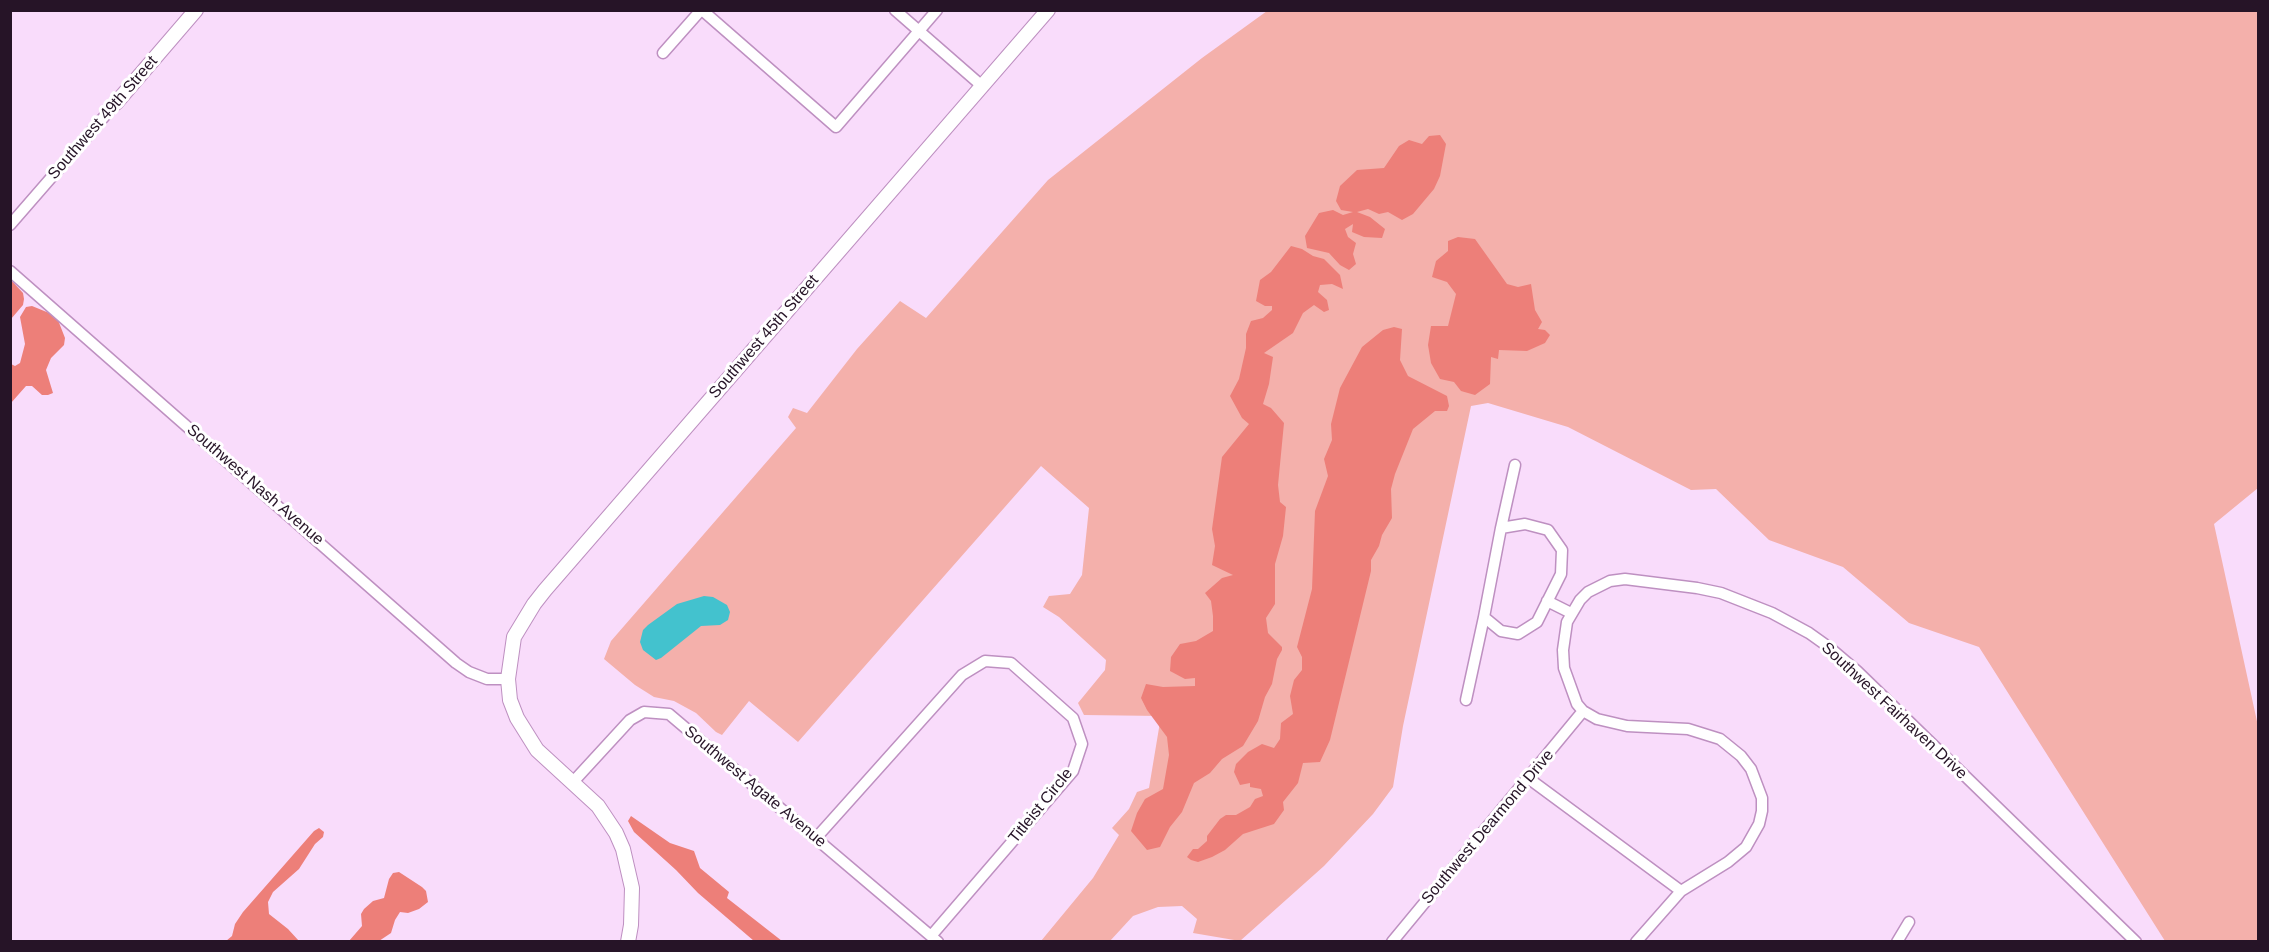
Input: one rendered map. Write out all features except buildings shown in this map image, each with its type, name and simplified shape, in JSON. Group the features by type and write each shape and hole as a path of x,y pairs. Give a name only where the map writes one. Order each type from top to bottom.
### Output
{"street":[{"name":"Southwest 49th Street","path":"10,225 196,10"},
{"path":"663,53 702,10 836,127 937,10"},
{"path":"895,10 982,86"},
{"name":"Southwest 45th Street","path":"628,942 631,926 632,888 623,849 616,833 598,806 537,750 517,718 510,700 508,679 514,637 534,604 1048,10"},
{"name":"Southwest Nash Avenue","path":"10,271 456,663 469,672 487,679 508,679"},
{"path":"1466,700 1515,465"},
{"path":"1484,617 1501,631 1518,634 1537,622 1561,574 1562,550 1548,530 1525,524 1501,528"},
{"name":"Southwest Fairhaven Drive","path":"1583,711 1577,704 1564,668 1564,638 1571,613 1580,600 1597,587 1610,581 1624,579 1646,581 1721,593 1750,603 1809,633 1857,671 2136,942"},
{"path":"1547,601 1571,613"},
{"name":"Titleist Circle","path":"816,838 962,675 985,661 1011,663 1073,718 1082,744 1073,771 935,939"},
{"path":"1583,711 1597,719 1627,726 1688,729 1710,734 1733,748 1751,769 1762,798 1759,824 1752,839 1740,854 1681,891 1636,942"},
{"name":"Southwest Dearmond Drive","path":"1392,942 1583,711"},
{"name":"Southwest Agate Avenue","path":"573,782 630,720 644,712 669,714 935,939"},
{"path":"1528,778 1681,891"},
{"path":"1897,942 1909,922"}],"shaded area":[{"path":"1267,11 2258,11 2258,488 2214,524 2258,726 2258,941 2165,941 1979,647 1909,623 1843,567 1769,540 1716,489 1691,490 1568,427 1488,403 1471,406 1403,726 1393,787 1373,814 1324,866 1240,941 1193,933 1197,919 1182,906 1158,907 1133,916 1110,941 1041,941 1093,878 1119,835 1112,828 1129,809 1137,792 1149,788 1161,716 1084,715 1078,703 1105,670 1106,660 1059,617 1043,607 1049,596 1070,594 1082,575 1089,508 1041,466 798,742 749,701 722,735 696,713 674,701 654,697 635,685 604,659 611,641 796,428 788,417 793,408 807,413 857,349 900,301 926,318 1048,180 1202,58"},
{"path":"1440,135 1446,144 1440,176 1434,189 1413,214 1402,220 1388,212 1379,214 1368,209 1357,212 1370,217 1385,229 1382,238 1364,237 1352,232 1353,224 1345,229 1348,237 1356,243 1353,254 1356,264 1349,270 1340,265 1329,253 1307,248 1305,236 1319,213 1333,210 1343,215 1353,212 1341,210 1336,201 1340,186 1357,170 1384,168 1399,146 1409,140 1422,144 1429,136"},
{"path":"1458,237 1475,239 1507,284 1518,287 1531,284 1535,310 1542,322 1538,329 1545,330 1550,335 1545,343 1527,351 1499,350 1498,359 1491,357 1490,384 1475,395 1461,391 1454,382 1440,379 1431,363 1428,345 1431,326 1448,326 1456,294 1447,282 1432,277 1436,261 1448,251 1448,241"},
{"path":"1291,246 1324,259 1340,275 1343,289 1332,284 1320,285 1318,292 1327,300 1329,310 1324,312 1314,305 1303,313 1293,333 1264,353 1273,357 1263,404 1271,408 1284,423 1278,485 1280,502 1286,507 1283,536 1275,564 1275,604 1266,618 1268,633 1282,647 1282,650 1277,659 1272,684 1265,697 1258,721 1243,746 1222,759 1210,773 1194,783 1182,812 1170,827 1160,847 1147,850 1131,831 1145,799 1163,789 1169,755 1167,737 1141,698 1146,684 1163,687 1195,686 1195,678 1185,679 1170,671 1171,657 1180,644 1196,641 1213,631 1211,601 1205,593 1222,578 1233,575 1212,565 1215,546 1212,529 1222,457 1249,424 1242,418 1230,396 1239,379 1246,348 1246,334 1251,321 1263,318 1272,310 1272,306 1265,306 1256,301 1260,280 1271,272"},
{"path":"11,280 23,293 24,299 23,305 11,319"},
{"path":"32,306 54,315 65,338 64,345 51,358 46,370 53,393 42,395 32,386 26,386 11,403 11,364 15,366 20,363 25,344 20,317 26,307"},
{"path":"1394,327 1402,329 1400,360 1408,376 1447,396 1449,406 1447,411 1435,411 1413,429 1395,474 1391,489 1392,518 1371,560 1371,571 1330,740 1320,762 1303,763 1298,783 1283,802 1284,810 1274,824 1243,834 1225,850 1212,857 1198,862 1191,860 1187,857 1193,849 1198,849 1207,841 1207,836 1220,819 1226,815 1236,815 1250,807 1255,799 1263,796 1261,789 1250,787 1250,783 1240,785 1234,772 1236,764 1248,752 1262,744 1274,748 1280,739 1281,723 1293,714 1290,696 1294,680 1302,670 1302,657 1297,647 1312,589 1315,511 1328,476 1324,459 1332,440 1331,424 1340,388 1362,347 1383,330"},
{"path":"631,816 670,843 694,851 700,868 729,892 727,898 782,941 754,941 698,893 634,832 628,821"},
{"path":"319,828 324,832 323,837 315,844 299,869 273,892 268,902 269,914 299,941 226,941 232,936 235,924 243,912"},
{"path":"399,872 426,891 428,902 408,913 400,912 391,933 379,941 349,941 362,926 361,914 364,909 373,901 384,898 389,879 393,873"}],"water":[{"path":"704,596 713,597 727,605 730,612 728,620 720,625 701,626 656,660 643,650 640,642 643,630 648,625 677,604"}]}
